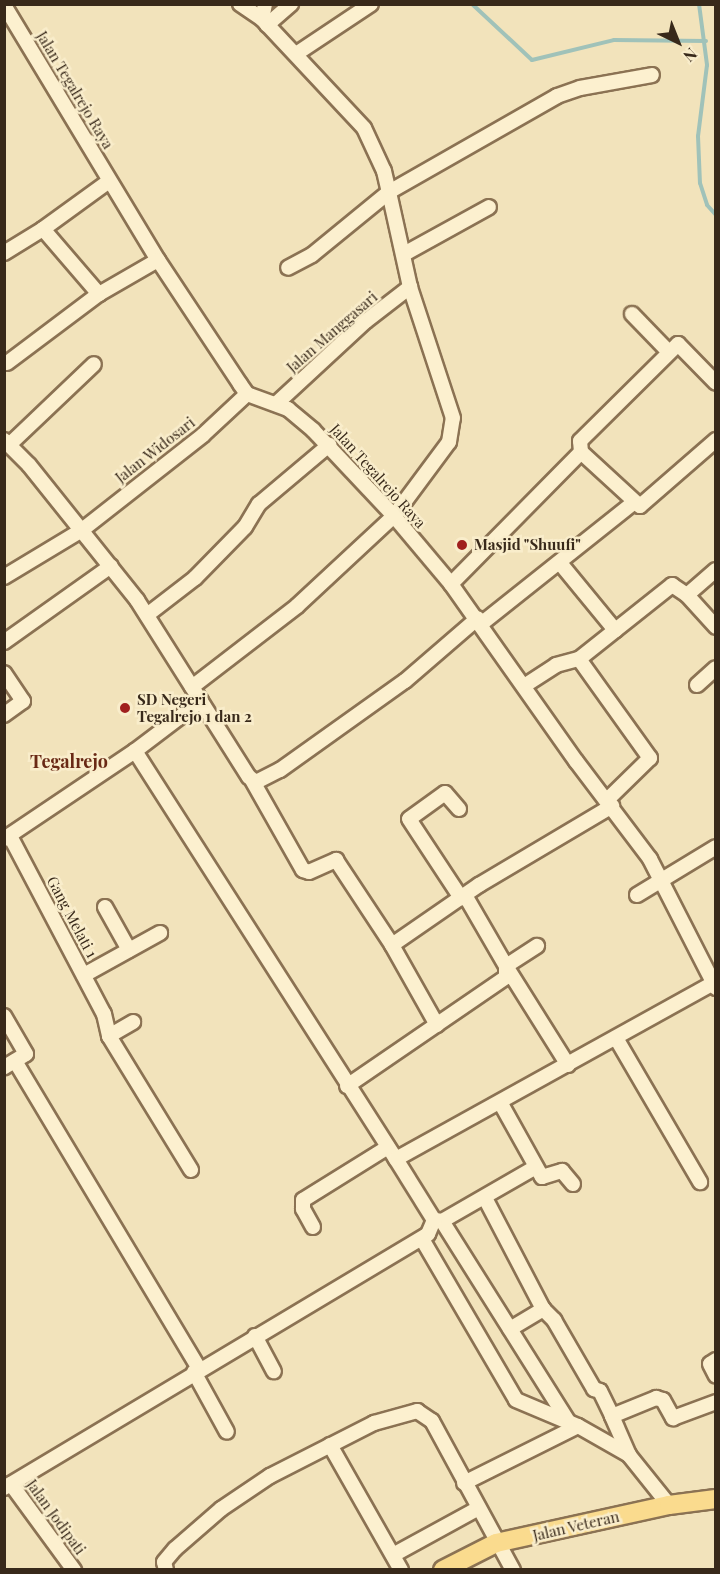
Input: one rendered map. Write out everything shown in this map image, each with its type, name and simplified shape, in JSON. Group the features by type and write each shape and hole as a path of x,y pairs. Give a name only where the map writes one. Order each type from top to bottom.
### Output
{"main road":[{"name":"Jalan Veteran","path":"443,1569 496,1543 669,1504 716,1498"}],"street":[{"path":"192,687 297,606 394,516 443,453 452,430 446,391 410,287 384,171 364,128 329,94 296,54 264,22 240,4"},
{"path":"264,22 266,4"},
{"path":"264,22 291,4"},
{"path":"296,54 371,4"},
{"name":"Jalan Tegalrejo Raya","path":"4,5 158,260 247,394 277,403 328,445 394,516 451,584 662,879 714,985"},
{"path":"288,268 312,255 388,192 558,96 652,75"},
{"path":"4,253 44,229 109,181"},
{"path":"404,254 489,207"},
{"path":"44,229 99,294"},
{"path":"8,363 99,294 158,260"},
{"name":"Jalan Manggasari","path":"277,403 366,321 410,287"},
{"path":"632,314 669,352"},
{"path":"716,383 678,344 580,441 581,452 633,503 644,505 716,440"},
{"path":"94,364 7,442 88,524 111,566 147,615 252,780 303,870 309,872 336,860 392,945 437,1025"},
{"name":"Jalan Widosari","path":"4,577 88,524 203,435 247,394"},
{"path":"147,615 195,578 245,527 259,504 328,445"},
{"path":"451,584 581,452"},
{"path":"252,780 262,781 280,770 405,681 479,621 560,563 633,503"},
{"path":"560,563 615,630"},
{"path":"4,642 111,566"},
{"path":"687,595 716,570"},
{"path":"524,686 556,665 579,659 672,585 687,595 716,627"},
{"path":"392,945 609,803 650,758 579,659"},
{"path":"697,685 716,668"},
{"path":"4,673 23,701 4,715"},
{"path":"7,838 135,751 201,701"},
{"path":"135,751 347,1086 573,1424"},
{"path":"459,809 445,793 409,819 463,897 568,1065"},
{"name":"Gang Melati 1","path":"7,838 104,1014 108,1036"},
{"path":"637,895 716,847"},
{"path":"105,907 129,950"},
{"path":"84,975 160,933"},
{"path":"347,1086 503,981 507,968 537,946"},
{"path":"313,1227 303,1209 303,1200 392,1153 500,1102 714,985"},
{"path":"4,1016 15,1061 197,1370 227,1432"},
{"path":"133,1022 108,1036 191,1170"},
{"path":"616,1038 700,1182"},
{"path":"500,1102 544,1178 566,1172 573,1184"},
{"path":"8,1486 197,1370 422,1239 433,1229 438,1220 485,1198 536,1167"},
{"path":"485,1198 543,1309 554,1320 594,1389 600,1391 628,1455 669,1504"},
{"path":"422,1239 516,1401 573,1424 628,1455"},
{"path":"510,1329 543,1309"},
{"path":"255,1336 274,1371"},
{"path":"716,1360 710,1364 716,1376"},
{"path":"612,1416 656,1398 663,1400 673,1418 716,1402"},
{"path":"166,1569 166,1557 221,1509 270,1476 374,1424 417,1411 432,1421 477,1509 513,1569"},
{"path":"464,1483 573,1424"},
{"path":"330,1445 401,1569"},
{"name":"Jalan Jodipati","path":"8,1486 74,1569"},
{"path":"393,1555 477,1509"}],"waterway":[{"path":"472,4 532,60 614,40 706,41"},
{"path":"699,4 707,65 698,136 700,183 707,205 716,215"}],"place":[{"name":"Masjid \"Shuufi\"","path":"462,545"},
{"name":"SD Negeri Tegalrejo 1 dan 2","path":"125,708"}],"district":[{"name":"Tegalrejo","path":"69,761"}]}
